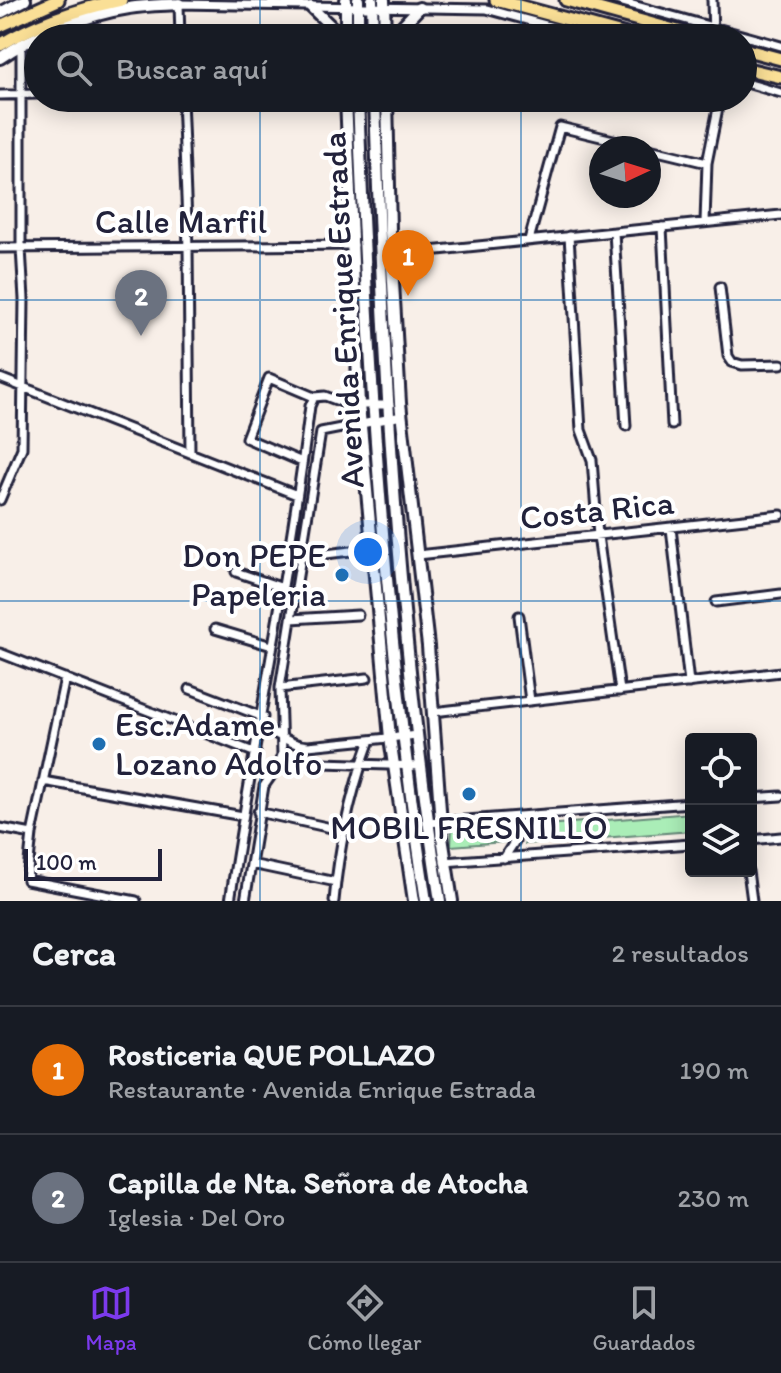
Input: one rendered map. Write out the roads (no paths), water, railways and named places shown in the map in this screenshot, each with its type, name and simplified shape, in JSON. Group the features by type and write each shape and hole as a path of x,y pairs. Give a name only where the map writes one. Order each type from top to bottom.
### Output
{"main road":[{"path":"0,26 58,0"},
{"path":"51,24 83,9 121,0"},
{"path":"496,0 587,24"},
{"path":"566,0 653,24"},
{"path":"541,22 559,16"},
{"path":"0,45 24,37"},
{"path":"757,53 781,59"},
{"path":"757,71 781,77"}],"street":[{"path":"615,0 705,24"},
{"path":"712,0 712,24"},
{"path":"0,13 22,1"},
{"path":"68,24 129,8 179,4 311,7 378,4 487,9 548,24"},
{"path":"179,4 180,24"},
{"path":"348,24 352,4"},
{"path":"352,4 356,24"},
{"path":"375,24 378,4"},
{"path":"378,4 382,24"},
{"path":"311,7 330,24"},
{"path":"404,24 419,8"},
{"path":"0,58 24,37"},
{"path":"0,500 22,448 21,38"},
{"path":"757,39 781,46"},
{"path":"757,86 781,93"},
{"path":"0,95 23,94"},
{"path":"183,112 188,247 190,453"},
{"path":"346,112 360,424 396,737"},
{"name":"Avenida Enrique Estrada","path":"358,112 363,245 396,737 426,901"},
{"name":"Avenida Enrique Estrada","path":"375,112 386,255 388,419 427,823 440,901"},
{"path":"377,159 387,112"},
{"path":"387,112 386,255 418,555 441,823 452,901"},
{"path":"705,222 707,163 717,112"},
{"path":"529,240 560,127 598,136"},
{"path":"661,151 707,163"},
{"path":"386,255 781,215"},
{"path":"662,227 672,425"},
{"path":"614,232 626,426"},
{"path":"569,236 581,430 592,460 598,536 620,691"},
{"name":"Calle Marfil","path":"0,248 363,245"},
{"path":"720,287 728,356 732,362 742,365 781,364"},
{"path":"356,339 370,338"},
{"path":"0,378 297,495"},
{"path":"302,462 246,438 269,378 314,397 325,396 344,403 387,406 400,403"},
{"path":"230,901 263,717 310,406 314,397"},
{"path":"307,428 321,432 402,416"},
{"path":"245,901 264,786 278,766 282,740 280,688 321,432"},
{"name":"Costa Rica","path":"418,555 781,515"},
{"path":"671,528 689,683"},
{"path":"301,557 351,551"},
{"path":"236,572 283,588"},
{"path":"716,602 781,594"},
{"path":"291,619 358,615"},
{"path":"519,616 530,701"},
{"path":"215,629 272,646"},
{"path":"0,653 256,753"},
{"path":"433,712 781,672"},
{"path":"65,678 32,834 27,880 136,901"},
{"path":"280,688 367,678"},
{"path":"190,689 263,717"},
{"path":"260,729 293,744 308,746 418,735"},
{"path":"334,901 345,831 370,740"},
{"path":"253,770 266,773 289,762 421,766"},
{"path":"399,766 414,901"},
{"path":"43,781 243,816"},
{"path":"757,798 781,796"},
{"path":"427,823 685,803"},
{"path":"258,812 345,831"},
{"path":"500,818 509,823 515,841 504,858"},
{"path":"0,828 32,834"},
{"path":"757,839 781,837"},
{"path":"434,863 685,844"},
{"path":"251,864 336,882"},
{"path":"749,877 752,901"}],"place":[{"name":"Rosticeria QUE POLLAZO","path":"408,296"},
{"name":"Capilla de Nta. Señora de Atocha","path":"141,336"},
{"name":"Don PEPE Papeleria","path":"342,575"},
{"name":"Esc.Adame Lozano Adolfo","path":"99,744"},
{"name":"MOBIL FRESNILLO","path":"469,794"}]}
